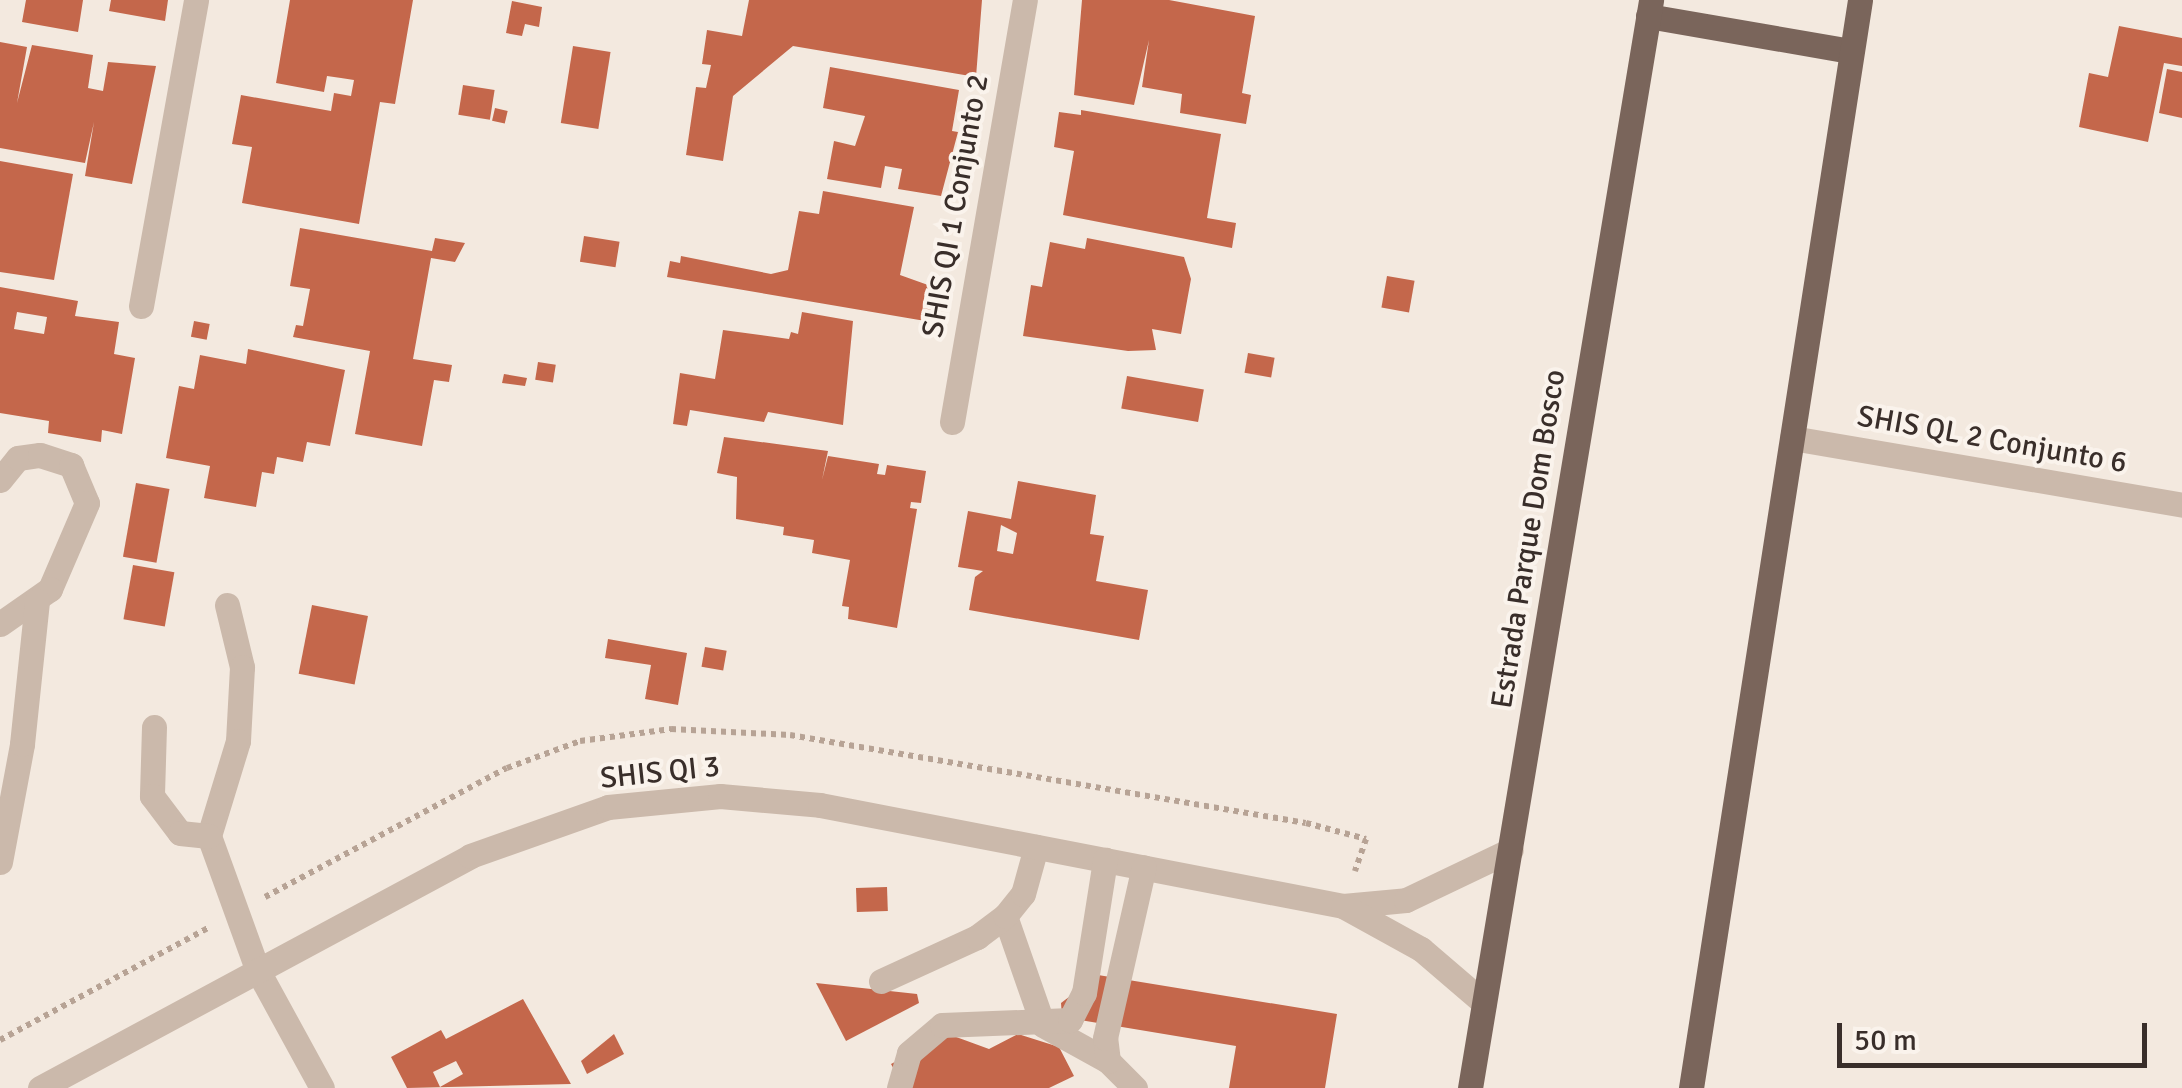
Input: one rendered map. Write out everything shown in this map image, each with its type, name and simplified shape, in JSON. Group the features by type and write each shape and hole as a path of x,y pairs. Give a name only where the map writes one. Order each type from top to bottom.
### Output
{"main road":[{"path":"1691,1088 1860,0"},
{"path":"1650,8 1852,50"},
{"name":"Estrada Parque Dom Bosco","path":"1470,1088 1650,8"}],"street":[{"path":"141,306 196,0"},
{"name":"SHIS QI 1 Conjunto 2","path":"952,422 1025,0"},
{"name":"SHIS QL 2 Conjunto 6","path":"1792,438 2182,506"},
{"path":"0,480 18,458 40,455 71,464 84,484 87,503 66,563 37,601 0,624"},
{"path":"0,862 22,744 37,601"},
{"path":"227,605 242,667 238,741 209,836 258,971 322,1088"},
{"path":"154,727 152,796 180,833 209,836"},
{"name":"SHIS QI 3","path":"40,1088 470,856 608,807 720,796 820,805 1343,906 1406,900 1510,850"},
{"path":"881,981 977,937 1006,916 1023,894 1036,847"},
{"path":"899,1088 909,1053 942,1024 966,1020 1043,1025 1070,1020 1084,993 1105,860"},
{"path":"1108,1061 1105,1038 1144,868"},
{"name":"SHIS QI 3","path":"1343,906 1421,949 1484,1003"},
{"path":"1006,916 1043,1025 1108,1061 1134,1088"}],"building":[{"path":"26,0 83,0 78,32 22,22"},
{"path":"111,0 168,0 165,21 109,11"},
{"path":"290,0 413,0 395,104 380,102 359,224 242,203 252,147 232,144 241,95 331,111 334,93 351,96 354,80 327,76 324,92 276,83"},
{"path":"749,0 982,0 976,77 793,46 733,96 723,161 686,155 696,87 706,88 711,65 702,64 707,30 742,36"},
{"path":"1082,0 1169,0 1255,16 1242,93 1251,95 1246,124 1180,113 1182,94 1142,87 1149,40 1134,105 1074,95"},
{"path":"512,1 542,7 539,27 525,24 522,36 506,33"},
{"path":"2119,26 2182,38 2182,66 2164,63 2148,142 2079,127 2089,73 2108,77"},
{"path":"0,42 27,47 17,103 32,45 93,55 88,88 103,91 108,62 156,66 132,184 85,176 94,122 85,163 0,148"},
{"path":"573,46 611,52 598,129 561,123"},
{"path":"830,67 959,90 952,131 958,132 941,196 898,189 902,169 885,166 881,188 827,179 834,141 855,146 865,116 823,108"},
{"path":"2167,69 2182,72 2182,118 2159,113"},
{"path":"463,85 495,90 490,120 458,115"},
{"path":"495,108 508,111 505,124 492,121"},
{"path":"1081,110 1221,134 1207,218 1236,223 1232,248 1063,215 1074,151 1054,147 1059,112 1081,115"},
{"path":"0,161 73,174 54,280 0,272"},
{"path":"823,191 914,207 900,275 942,290 937,323 667,277 670,261 680,263 681,256 771,274 788,270 799,211 819,214"},
{"path":"300,228 432,251 435,238 465,243 455,262 431,258 413,359 452,365 449,382 434,380 422,446 355,434 370,351 293,337 296,325 303,326 310,289 290,286"},
{"path":"584,236 620,242 615,267 580,262"},
{"path":"1087,238 1184,257 1191,279 1181,334 1152,329 1156,350 1128,351 1023,336 1031,285 1042,287 1050,242 1085,249"},
{"path":"1387,276 1415,281 1409,312 1381,308"},
{"path":"0,287 78,301 75,316 119,322 114,354 135,358 122,434 102,430 101,442 48,433 49,421 0,413","holes":["17,312 47,317 44,334 14,329"]},
{"path":"802,312 853,321 843,425 768,412 764,422 690,410 687,426 673,424 680,373 715,379 723,330 789,339 791,332 798,334"},
{"path":"194,321 210,324 207,340 191,337"},
{"path":"248,349 345,370 330,446 307,442 303,462 277,457 274,474 262,472 256,507 204,498 210,466 166,458 179,386 194,389 200,355 246,364"},
{"path":"1248,353 1275,358 1271,377 1245,373"},
{"path":"538,362 556,365 553,383 535,380"},
{"path":"504,374 527,378 525,386 502,383"},
{"path":"1127,376 1204,390 1198,422 1121,408"},
{"path":"724,437 828,451 822,480 828,456 879,464 877,474 885,475 887,465 926,471 921,503 911,502 910,508 917,509 897,628 848,619 849,607 842,606 850,560 812,553 814,540 783,535 784,527 736,519 737,477 717,473"},
{"path":"1018,481 1096,495 1090,534 1104,536 1096,581 1148,590 1139,640 969,610 975,577 983,571 958,567 968,511 1011,519","holes":["1001,525 1017,533 1013,554 997,551"]},
{"path":"136,483 169,489 156,563 123,557"},
{"path":"133,565 174,572 165,626 123,619"},
{"path":"312,605 368,616 355,685 299,674"},
{"path":"608,639 687,653 678,705 645,699 651,665 605,658"},
{"path":"705,647 727,651 723,671 702,667"},
{"path":"887,887 888,911 857,912 856,888"},
{"path":"1098,975 1337,1014 1325,1088 1229,1088 1236,1046 1062,1017 1061,1003"},
{"path":"816,983 917,994 919,1003 846,1041"},
{"path":"523,999 571,1084 407,1088 391,1057 441,1030 446,1039","holes":["456,1061 463,1074 440,1087 433,1072"]},
{"path":"614,1034 624,1054 587,1074 581,1061"},
{"path":"948,1034 989,1049 1018,1034 1059,1047 1074,1076 1049,1088 904,1088 891,1064"}]}
